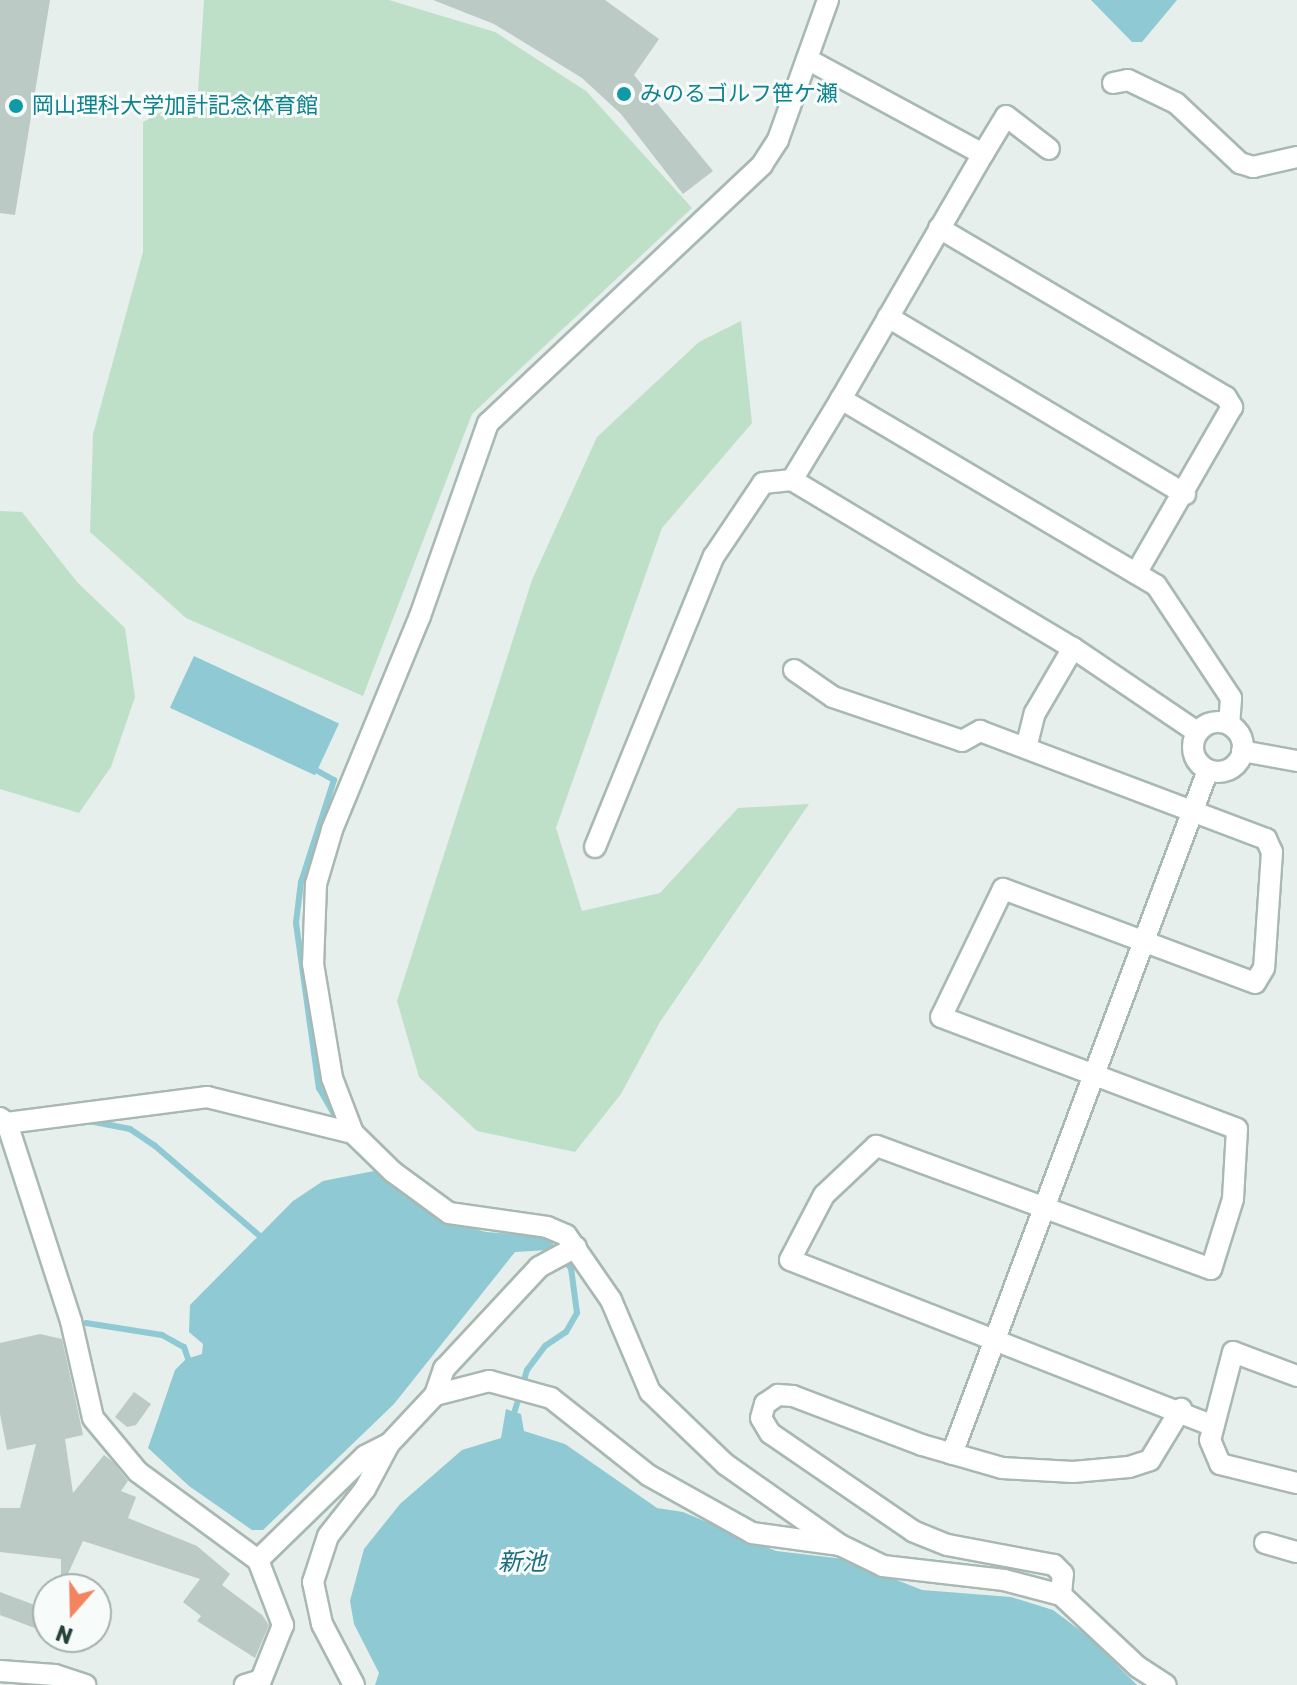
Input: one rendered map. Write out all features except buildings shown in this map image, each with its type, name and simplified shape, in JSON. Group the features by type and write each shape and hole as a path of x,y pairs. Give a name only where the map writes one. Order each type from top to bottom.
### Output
{"street":[{"path":"828,0 778,140 762,165 488,423 420,616 332,830 316,884 313,964 332,1078 353,1133 393,1172 449,1213 547,1227 566,1235 566,1253 611,1300 650,1392 725,1464 840,1545 905,1573 1004,1580 1061,1595 1138,1667 1166,1685"},
{"path":"807,59 983,154"},
{"path":"1113,83 1128,80 1176,103 1240,163 1253,167 1297,157"},
{"path":"792,480 1006,116 1049,149"},
{"path":"939,228 1226,397 1232,407 1229,419 1136,573"},
{"path":"888,317 1185,494"},
{"path":"841,399 1156,585 1231,698 1229,724"},
{"path":"595,847 714,556 763,483 792,480 1073,648 1197,732"},
{"path":"1026,748 1035,713 1073,648"},
{"path":"794,670 833,697 962,741 980,731 1266,839 1272,852 1264,968 1255,983 1003,889 941,1017 1237,1129 1233,1199 1211,1269 876,1146 824,1195 790,1260 1181,1409 1214,1426"},
{"path":"1209,723 1229,724 1240,736 1242,751 1230,769 1208,770 1193,753 1197,732 1209,723"},
{"path":"1242,751 1297,761"},
{"path":"952,1454 1208,770"},
{"path":"245,1685 261,1680 283,1625 258,1560 138,1472 93,1418 71,1321 4,1121 207,1097 353,1133"},
{"path":"354,1685 322,1624 313,1582 328,1536 365,1489 389,1444 435,1395 444,1369 539,1267 566,1253"},
{"path":"1297,1376 1233,1352 1210,1440 1220,1464 1297,1483"},
{"path":"435,1395 489,1381 551,1398 648,1475 752,1533 840,1545"},
{"path":"1061,1595 1063,1574 1054,1565 947,1545 913,1531 770,1433 761,1418 765,1404 778,1395 793,1396 952,1454 1002,1468 1129,1467 1150,1460 1181,1409"},
{"path":"258,1560 365,1456 389,1444"},
{"path":"1265,1543 1297,1552"},
{"path":"0,1671 55,1675 85,1685"}],"green space":[{"name":"みのるゴルフ笹ケ瀬","path":"204,0 389,0 495,32 586,91 692,208 472,414 363,696 186,618 90,532 93,434 143,252 143,122 198,92"},
{"path":"741,321 752,423 662,528 556,828 582,911 660,893 738,808 809,804 660,1022 621,1094 575,1152 477,1131 419,1077 397,1001 532,580 597,437 699,342"},
{"path":"0,511 22,512 77,582 125,628 135,697 111,767 79,813 0,789"}],"water":[{"path":"1091,0 1177,0 1142,42 1132,42"},
{"path":"194,656 339,724 315,775 170,708"},
{"path":"374,1171 448,1221 486,1232 557,1237 549,1250 515,1252 394,1404 263,1530 252,1530 189,1486 148,1448 175,1370 186,1359 202,1354 203,1344 189,1332 190,1305 293,1201 323,1181"},
{"name":"新池","path":"506,1409 521,1414 524,1431 565,1444 657,1508 683,1512 776,1551 844,1559 922,1590 1011,1597 1053,1610 1089,1637 1137,1685 375,1685 379,1673 354,1624 350,1601 364,1549 400,1504 462,1450 501,1438"}],"waterway":[{"path":"314,769 334,780 301,882 296,923 319,1088 335,1116"},
{"path":"89,1121 130,1129 154,1145 262,1238"},
{"path":"513,1417 527,1370 545,1346 566,1332 577,1313 571,1268 546,1241"},
{"path":"86,1323 162,1335 184,1347 190,1364"}],"place":[{"name":"みのるゴルフ笹ケ瀬","path":"624,94"},
{"name":"岡山理科大学加計記念体育館","path":"16,106"}]}
